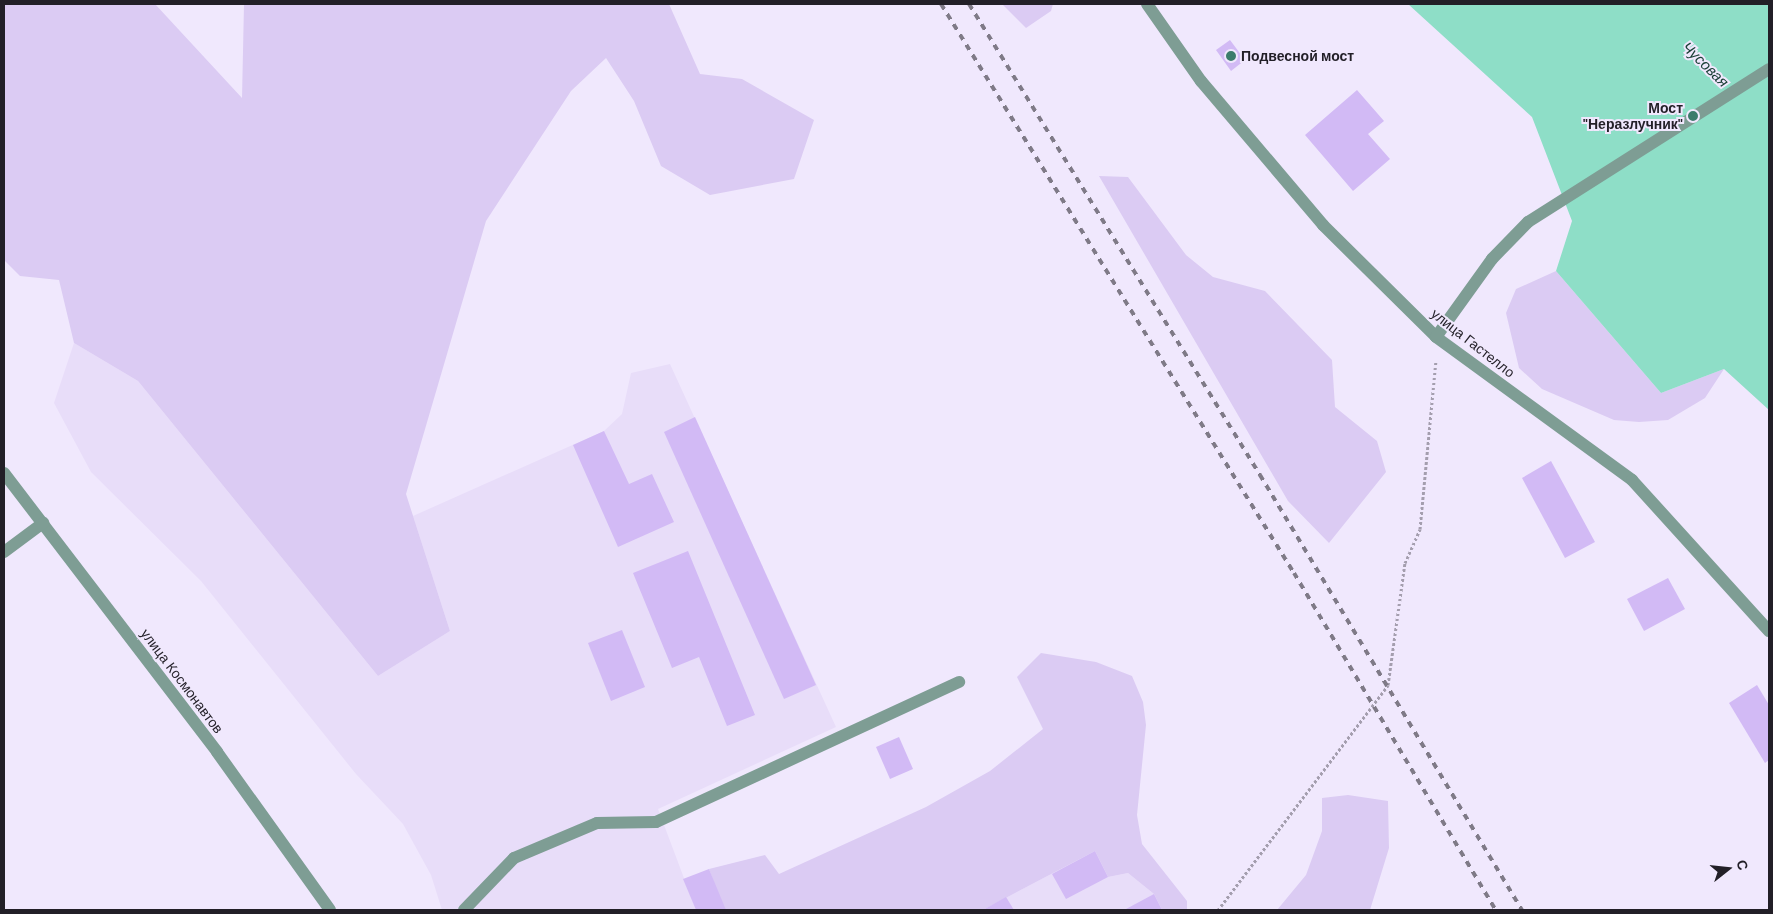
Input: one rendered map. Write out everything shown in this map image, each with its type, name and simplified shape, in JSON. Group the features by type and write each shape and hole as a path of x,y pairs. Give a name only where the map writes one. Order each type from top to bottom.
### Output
{"street":[{"name":"улица Гастелло","path":"1147,4 1201,80 1323,225 1436,337 1632,480 1769,631"},
{"path":"1436,337 1492,259 1528,222 1769,70"},
{"name":"улица Космонавтов","path":"4,473 217,752 330,910"},
{"path":"4,552 43,523"},
{"path":"464,910 514,858 596,823 656,822 959,682"}],"path":[{"path":"1218,910 1388,685 1405,563 1420,529 1434,406 1436,337"}],"shaded area":[{"path":"4,4 155,4 242,98 244,4 669,4 700,74 742,79 814,120 794,179 710,195 661,166 634,101 606,58 571,91 486,221 406,494 450,631 378,676 138,381 74,343 59,280 20,276 4,260"},
{"path":"1002,4 1053,4 1051,11 1026,28"},
{"path":"1099,176 1128,177 1186,255 1213,277 1265,291 1332,360 1335,407 1377,441 1386,472 1329,543 1288,501"},
{"path":"1556,271 1661,393 1724,369 1705,398 1668,420 1639,422 1614,420 1542,389 1519,368 1506,313 1516,289"},
{"path":"74,343 138,381 378,676 450,631 413,516 604,431 622,414 631,373 670,364 836,727 658,809 696,910 442,910 431,875 403,824 356,774 201,581 91,472 54,403"},
{"path":"1041,653 1096,662 1132,676 1143,702 1146,725 1137,815 1142,844 1187,901 1187,910 1162,910 1154,894 1128,873 1108,877 1095,851 983,910 724,910 709,869 765,855 779,874 926,807 990,771 1043,729 1017,677"},
{"path":"1348,795 1388,801 1389,848 1370,910 1277,910 1306,875 1322,831 1322,798"},
{"path":"1095,851 1108,877 1128,873 1154,894 1162,910 983,910"}],"water":[{"name":"Чусовая","path":"1408,4 1769,4 1769,410 1724,369 1661,393 1556,271 1572,221 1532,117"}],"building":[{"path":"1230,40 1245,60 1231,71 1216,50"},
{"path":"1357,90 1384,121 1368,134 1390,159 1353,191 1305,135"},
{"path":"695,417 816,685 784,699 664,432"},
{"path":"604,431 629,484 652,474 674,522 618,547 573,445"},
{"path":"1551,461 1595,542 1565,558 1522,478"},
{"path":"688,551 755,715 727,726 699,657 672,668 633,573"},
{"path":"1668,578 1685,609 1644,631 1627,599"},
{"path":"622,630 645,687 611,701 588,643"},
{"path":"1757,685 1769,705 1769,760 1765,763 1729,703"},
{"path":"899,737 913,769 890,779 876,747"},
{"path":"1095,851 1108,877 1066,899 1052,874"},
{"path":"709,869 726,910 696,910 683,879"},
{"path":"1154,894 1162,910 1126,909"},
{"path":"1006,897 1014,910 983,910"}],"railway":[{"path":"941,4 1294,573 1496,910"},
{"path":"969,4 1260,475 1522,910"}],"place":[{"name":"Подвесной мост","path":"1231,56"},
{"name":"Мост \"Неразлучник\"","path":"1693,116"}]}
